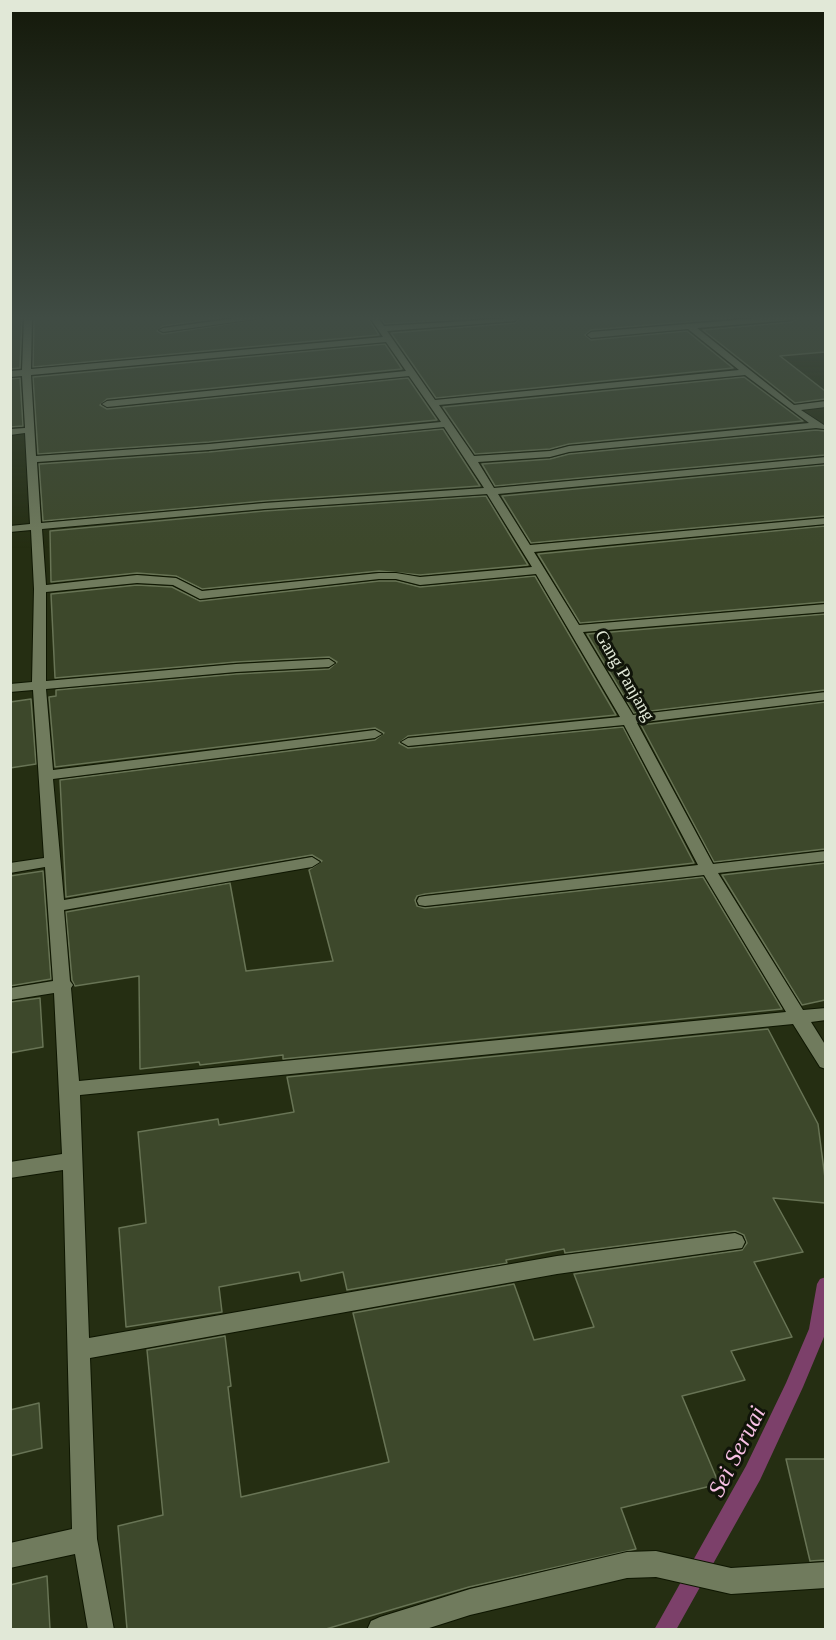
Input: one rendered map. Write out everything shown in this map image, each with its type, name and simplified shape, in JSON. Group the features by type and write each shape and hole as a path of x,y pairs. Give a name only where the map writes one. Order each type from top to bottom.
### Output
{"street":[{"path":"23,395 30,430 38,525 39,685 64,985 74,1160 77,1350 85,1539 101,1629"},
{"path":"107,404 198,395"},
{"name":"Gang Panjang","path":"429,395 492,491 576,629 629,720 708,869 825,1062"},
{"path":"435,403 520,395"},
{"path":"775,395 822,428"},
{"path":"792,408 825,404"},
{"path":"33,459 209,447 448,424"},
{"path":"471,459 550,454 569,450 822,428"},
{"path":"10,432 30,430"},
{"path":"10,528 264,506 492,491 825,460"},
{"path":"526,549 825,521"},
{"path":"40,589 137,579 176,582 200,595 379,576 396,576 420,581 539,570"},
{"path":"576,629 825,608"},
{"path":"10,688 236,668 329,663"},
{"path":"408,742 629,720 825,696"},
{"path":"48,775 375,734"},
{"path":"426,901 825,856"},
{"path":"10,868 54,861"},
{"path":"57,906 312,862"},
{"path":"10,994 64,985"},
{"path":"70,1089 825,1014"},
{"path":"10,1170 74,1160"},
{"path":"77,1350 557,1265 735,1242"},
{"path":"10,1556 85,1539"},
{"path":"380,1629 470,1602 627,1565 656,1564 731,1581 825,1575"}],"building":[{"path":"10,395 21,395 23,426 10,427"},
{"path":"34,395 151,395 107,399 100,405 107,409 247,395 419,395 437,420 209,442 38,454"},
{"path":"434,395 470,395 436,398"},
{"path":"568,395 768,395 803,421 569,444 550,449 475,454 443,407"},
{"path":"784,395 825,395 825,399 795,403"},
{"path":"443,429 480,486 264,501 43,521 39,464 209,452"},
{"path":"816,430 825,431 825,455 495,486 482,464 550,459 569,454"},
{"path":"825,465 825,516 531,543 502,496"},
{"path":"486,496 528,565 420,575 379,571 202,589 176,576 137,573 51,582 50,531 264,511"},
{"path":"825,526 825,602 580,623 538,554"},
{"path":"535,576 616,715 408,736 399,743 408,748 623,727 694,863 425,894 417,896 415,900 417,906 425,908 703,877 782,1009 283,1059 283,1055 200,1065 199,1062 140,1069 139,976 75,986 72,980 66,912 230,883 246,971 333,961 309,870 322,861 312,855 66,897 60,780 375,740 384,733 375,728 55,767 49,697 56,696 56,690 236,674 329,669 337,662 329,657 236,662 55,678 51,594 137,585 172,587 200,601 379,581 396,581 420,587"},
{"path":"825,614 825,690 634,713 587,634"},
{"path":"31,699 36,764 10,768 10,702"},
{"path":"825,702 825,849 714,862 641,725"},
{"path":"825,863 825,1000 802,1005 722,875"},
{"path":"43,871 51,979 10,986 10,876"},
{"path":"40,998 43,1047 10,1053 10,1002"},
{"path":"768,1029 818,1124 825,1178 825,1203 773,1198 803,1252 754,1262 792,1337 731,1351 745,1380 682,1396 719,1484 621,1508 636,1549 469,1587 326,1629 127,1629 118,1526 163,1515 147,1350 225,1336 231,1386 228,1387 241,1497 389,1462 353,1313 514,1284 534,1340 594,1327 574,1274 742,1250 747,1243 744,1235 735,1231 565,1253 564,1249 506,1260 507,1263 347,1290 343,1272 301,1281 299,1272 219,1287 222,1312 126,1327 119,1228 146,1223 138,1132 218,1119 219,1125 294,1112 287,1077"},
{"path":"39,1403 42,1448 10,1456 10,1410"},
{"path":"786,1459 825,1459 825,1560 810,1561"},
{"path":"47,1576 50,1629 10,1629 10,1585"}],"waterway":[{"name":"Sei Seruai","path":"664,1630 753,1473 794,1387 818,1329 826,1284"}]}
